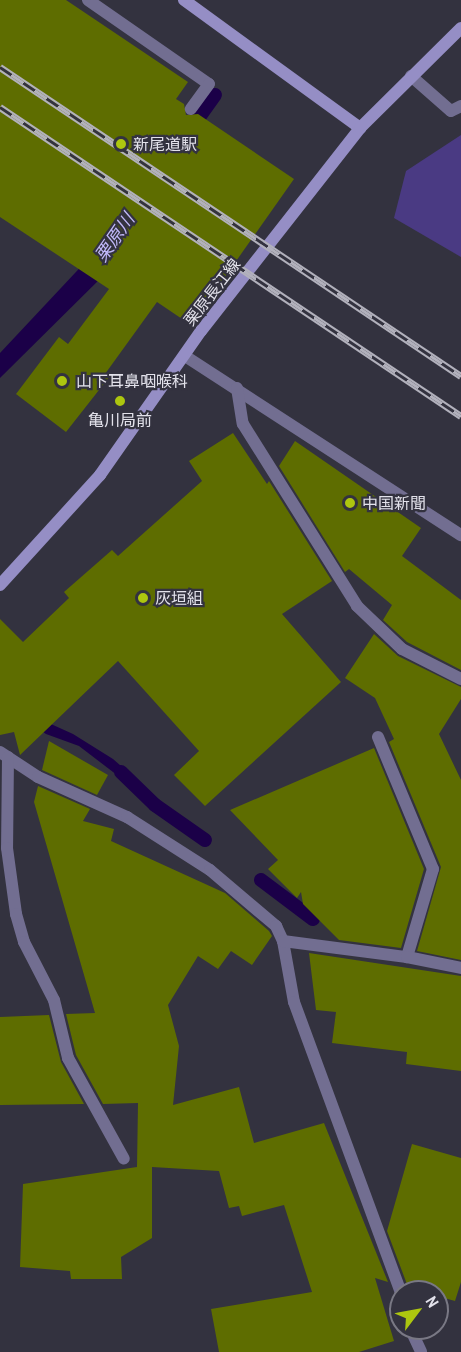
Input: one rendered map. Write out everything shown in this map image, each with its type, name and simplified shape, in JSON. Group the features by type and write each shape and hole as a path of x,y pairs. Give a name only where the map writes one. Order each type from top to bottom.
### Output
{"main road":[{"path":"184,0 360,128"},
{"name":"栗原長江線","path":"0,585 100,476 185,356 360,128 461,28"}],"street":[{"path":"88,0 209,84 191,109"},
{"path":"411,76 451,111 461,106"},
{"path":"185,356 461,535"},
{"path":"237,388 243,424 357,606 402,649 461,679"},
{"path":"378,737 433,869 407,957"},
{"path":"4,754 38,777 127,817 210,870 265,913 283,941 297,1012 375,1213 397,1280"},
{"path":"4,754 7,848 16,914 24,942 54,1000 68,1058 124,1159"},
{"path":"283,941 407,957 461,968"}],"shaded area":[{"path":"461,135 461,257 394,218 406,171"},
{"path":"90,257 109,270 0,378 0,353"},
{"path":"0,701 73,734 113,759 136,779 130,785 79,746 46,734"}],"building":[{"name":"新尾道駅","path":"0,0 66,0 188,82 176,99 184,104 186,115 198,114 294,179 191,325 157,302 105,374 110,376 66,432 16,394 59,337 68,344 109,289 0,217"},
{"path":"233,433 267,484 269,481 332,581 282,614 341,682 205,806 174,775 199,751 118,661 20,755 14,732 0,735 0,619 23,642 69,598 64,592 112,550 118,556 202,481 189,461"},
{"path":"295,441 421,528 402,556 461,600 461,670 407,642 383,620 392,605 349,569 345,572 279,466"},
{"path":"374,634 398,656 461,687 461,699 439,734 461,780 461,960 417,951 441,867 389,742 394,739 375,698 345,678"},
{"path":"49,741 108,775 97,795 42,770"},
{"path":"374,748 424,869 401,948 339,940 303,904 301,892 297,898 268,869 278,860 230,810"},
{"path":"38,786 90,809 83,821 114,829 111,841 225,893 269,931 272,936 252,965 231,951 218,969 198,956 168,1005 179,1046 173,1105 239,1087 254,1143 324,1123 388,1282 375,1278 389,1324 389,1340 394,1341 359,1352 219,1352 211,1309 312,1292 284,1205 242,1216 239,1206 229,1208 219,1171 152,1167 152,1238 121,1257 122,1279 71,1279 70,1271 20,1267 23,1184 137,1167 138,1103 103,1104 76,1055 66,1014 95,1013 34,802"},
{"path":"309,953 461,976 461,1071 406,1064 407,1052 332,1043 336,1012 316,1010"},
{"path":"49,1015 61,1062 84,1104 0,1105 0,1017"},
{"path":"412,1144 461,1158 461,1282 455,1301 449,1299 449,1280 405,1280 387,1231"}],"waterway":[{"name":"栗原川","path":"190,130 215,95"},
{"path":"121,772 155,805 205,840"},
{"path":"261,880 313,919"}],"railway":[{"path":"0,67 461,376"},
{"path":"0,107 461,416"}],"place":[{"name":"新尾道駅","path":"121,144"},
{"name":"山下耳鼻咽喉科","path":"62,381"},
{"name":"亀川局前","path":"120,401"},
{"name":"中国新聞","path":"350,503"},
{"name":"灰垣組","path":"143,598"}]}
